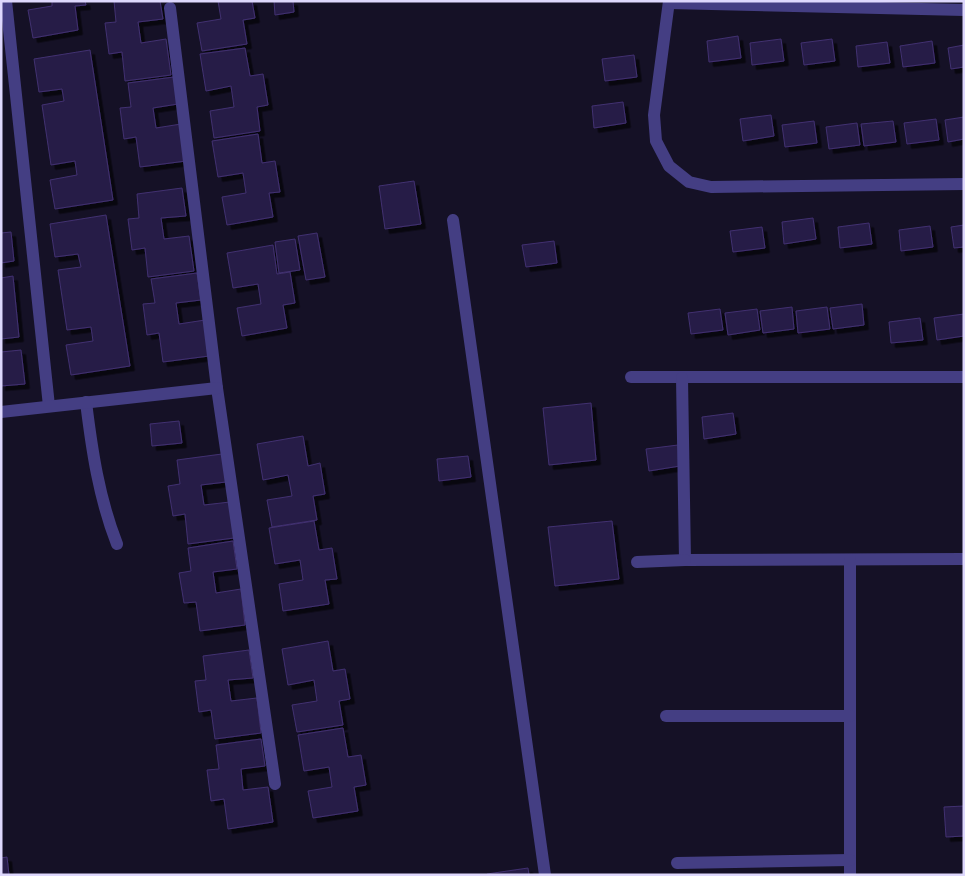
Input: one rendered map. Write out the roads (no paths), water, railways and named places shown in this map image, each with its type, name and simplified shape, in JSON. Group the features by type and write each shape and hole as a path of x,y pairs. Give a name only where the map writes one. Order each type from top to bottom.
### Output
{"street":[{"path":"6,1 49,406"},
{"path":"964,10 669,2 654,115 656,141 669,166 689,182 711,187 964,184"},
{"path":"170,8 217,388 275,784"},
{"path":"453,220 545,875"},
{"path":"631,377 964,377"},
{"path":"682,378 685,560"},
{"path":"1,412 217,388"},
{"path":"86,402 97,478 107,519 117,544"},
{"path":"637,562 685,560 964,559"},
{"path":"850,560 850,875"},
{"path":"666,716 850,716"},
{"path":"677,863 850,860"}]}
